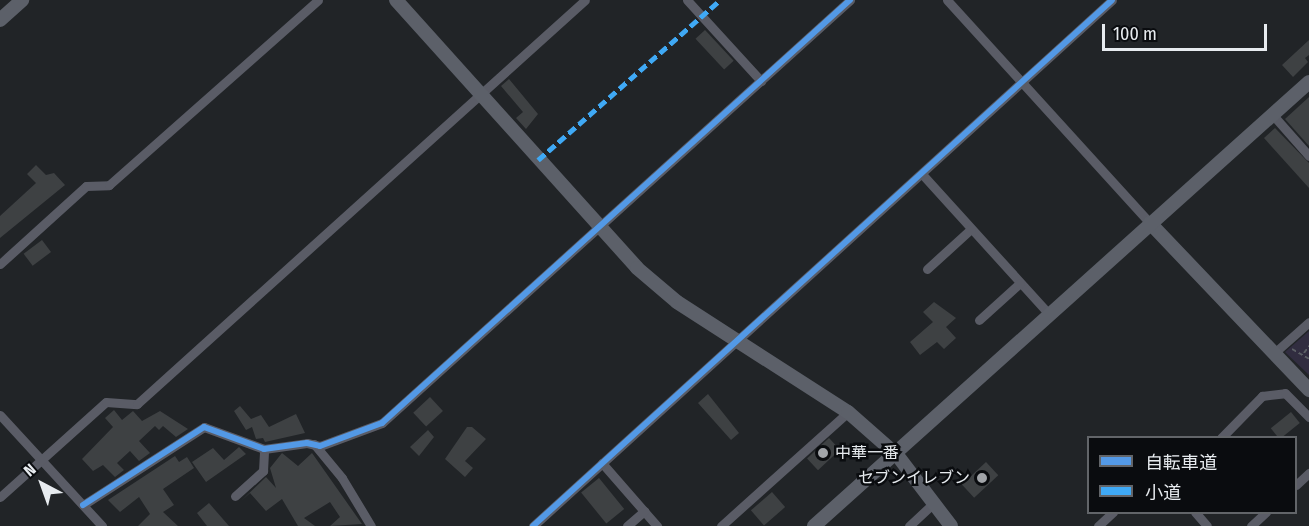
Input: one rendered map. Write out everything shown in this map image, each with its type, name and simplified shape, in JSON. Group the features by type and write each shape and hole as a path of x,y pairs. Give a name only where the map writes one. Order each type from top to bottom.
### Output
{"street":[{"path":"0,20 22,0"},
{"path":"0,264 86,186 109,185 318,0"},
{"path":"396,0 599,228 660,289 848,412 897,455 951,526"},
{"path":"0,497 106,402 137,404 585,0"},
{"path":"687,0 762,81"},
{"path":"83,505 204,427 264,449 314,444 320,446 382,423 850,0"},
{"path":"946,0 1150,224 1278,350 1309,390"},
{"path":"533,526 1112,0"},
{"path":"814,526 897,455 1049,314 1309,82"},
{"path":"1272,114 1309,156"},
{"path":"922,174 1049,314"},
{"path":"927,269 971,229"},
{"path":"979,320 1020,283"},
{"path":"1278,350 1309,322"},
{"path":"1223,436 1262,396 1285,393 1309,417"},
{"path":"721,526 848,412"},
{"path":"0,415 102,526"},
{"path":"314,444 342,478 371,526"},
{"path":"235,496 263,471 264,449"},
{"path":"602,463 657,526"},
{"path":"1297,484 1309,473"},
{"path":"909,526 934,503"},
{"path":"627,526 644,511"},
{"path":"1098,526 1112,514"},
{"path":"1196,514 1207,526"},
{"path":"1251,526 1265,514"}],"path":[{"path":"1304,353 1309,346"},
{"path":"1278,350 1304,353 1309,358"}],"shaded area":[{"path":"1309,331 1309,375 1285,352"}],"building":[{"path":"705,30 734,61 724,70 695,39"},
{"path":"1309,40 1309,55 1305,58 1308,62 1293,77 1282,65"},
{"path":"509,79 538,114 526,129 516,118 523,112 501,86"},
{"path":"1309,97 1309,146 1285,119"},
{"path":"1275,128 1309,163 1309,188 1264,138"},
{"path":"36,165 46,175 54,173 65,185 0,238 0,216 36,183 27,174"},
{"path":"42,240 51,252 33,266 24,254"},
{"path":"934,302 956,318 946,327 956,338 944,349 937,342 920,355 910,342 933,322 923,312"},
{"path":"708,394 739,433 731,440 698,403"},
{"path":"430,397 443,411 426,427 413,413"},
{"path":"240,406 251,419 261,415 269,427 296,414 305,433 265,442 263,438 256,439 252,427 246,430 234,411"},
{"path":"114,410 122,420 133,411 142,421 160,411 188,429 176,437 163,426 159,430 155,426 139,441 150,453 139,461 130,451 117,463 124,470 115,477 103,465 93,471 82,459 113,427 105,418"},
{"path":"1291,412 1300,423 1284,436 1277,436 1271,428"},
{"path":"467,427 472,427 486,439 465,461 473,468 465,477 445,459"},
{"path":"428,430 434,437 419,456 410,447"},
{"name":"中華一番","path":"829,438 840,450 818,470 807,458"},
{"path":"239,447 246,454 206,482 192,462 213,448 224,460"},
{"path":"282,453 298,466 312,453 362,524 330,526 340,517 330,502 304,518 315,526 298,526 282,499 266,511 250,493 241,501 266,477 276,488 270,468"},
{"path":"175,456 179,462 187,457 194,468 163,489 174,505 163,512 178,526 138,526 150,514 139,497 120,512 108,500"},
{"name":"セブンイレブン","path":"986,462 998,475 974,498 962,485"},
{"path":"599,478 624,509 606,524 581,492"},
{"path":"772,492 785,507 764,525 751,510"},
{"path":"209,503 229,526 207,526 197,513"}],"marked path":[{"path":"538,160 720,0"}],"cycle path":[{"path":"83,505 204,427 264,449 307,443 320,446 382,423 850,0"},
{"path":"533,526 1112,0"}],"place":[{"name":"中華一番","path":"823,453"},
{"name":"セブンイレブン","path":"982,478"}]}
